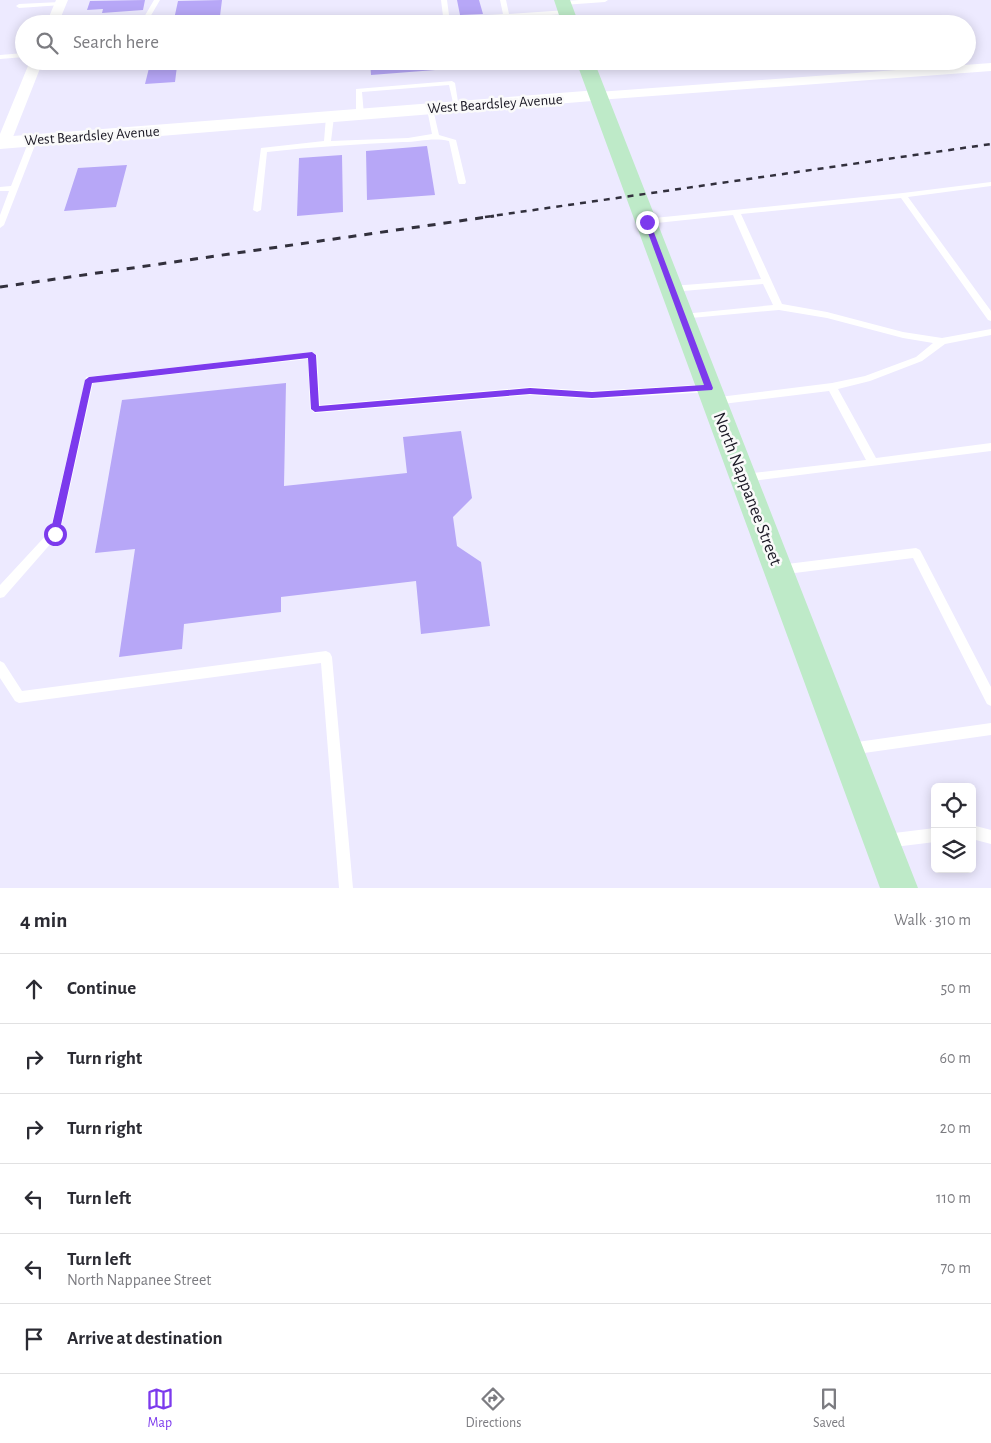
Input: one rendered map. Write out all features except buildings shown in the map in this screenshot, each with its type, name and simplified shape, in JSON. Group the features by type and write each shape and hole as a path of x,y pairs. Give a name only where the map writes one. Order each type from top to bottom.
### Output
{"main road":[{"name":"North Nappanee Street","path":"588,70 898,888"},
{"name":"West Beardsley Avenue","path":"2,142 598,96"}],"street":[{"path":"56,15 61,2"},
{"name":"West Beardsley Avenue","path":"976,68 991,67"},
{"path":"2,142 33,70"},
{"name":"West Beardsley Avenue","path":"598,96 950,70"}],"lane":[{"path":"146,15 155,7 157,0"},
{"path":"444,0 446,15"},
{"path":"503,0 507,15"},
{"path":"517,15 566,10 605,0"},
{"path":"19,6 61,2"},
{"path":"0,57 15,56"},
{"path":"360,115 358,90 452,82 457,107"},
{"path":"430,110 436,136"},
{"path":"328,144 330,117"},
{"path":"258,210 264,150 328,144 408,140 436,136 452,140 462,182"},
{"path":"0,225 33,140"},
{"path":"647,222 991,184"},
{"path":"0,189 15,188"},
{"path":"903,195 991,318"},
{"path":"736,212 779,307"},
{"path":"672,289 766,281"},
{"path":"683,317 779,307 826,315 903,335 942,341 991,332"},
{"path":"0,593 55,534 89,380 312,355 315,409 530,391 592,395 712,394 832,387 867,379 919,359 942,341"},
{"path":"832,387 873,463"},
{"path":"743,478 991,447"},
{"path":"778,570 916,552 991,700"},
{"path":"0,666 20,697 326,657 346,888"},
{"path":"846,750 991,729"},
{"path":"976,833 991,836"},
{"path":"881,841 931,836"}],"railway":[{"path":"485,217 991,144"},
{"path":"0,287 494,216"}],"route":[{"path":"55,534 89,380 312,355 315,409 530,391 592,395 709,388 647,222"}]}
